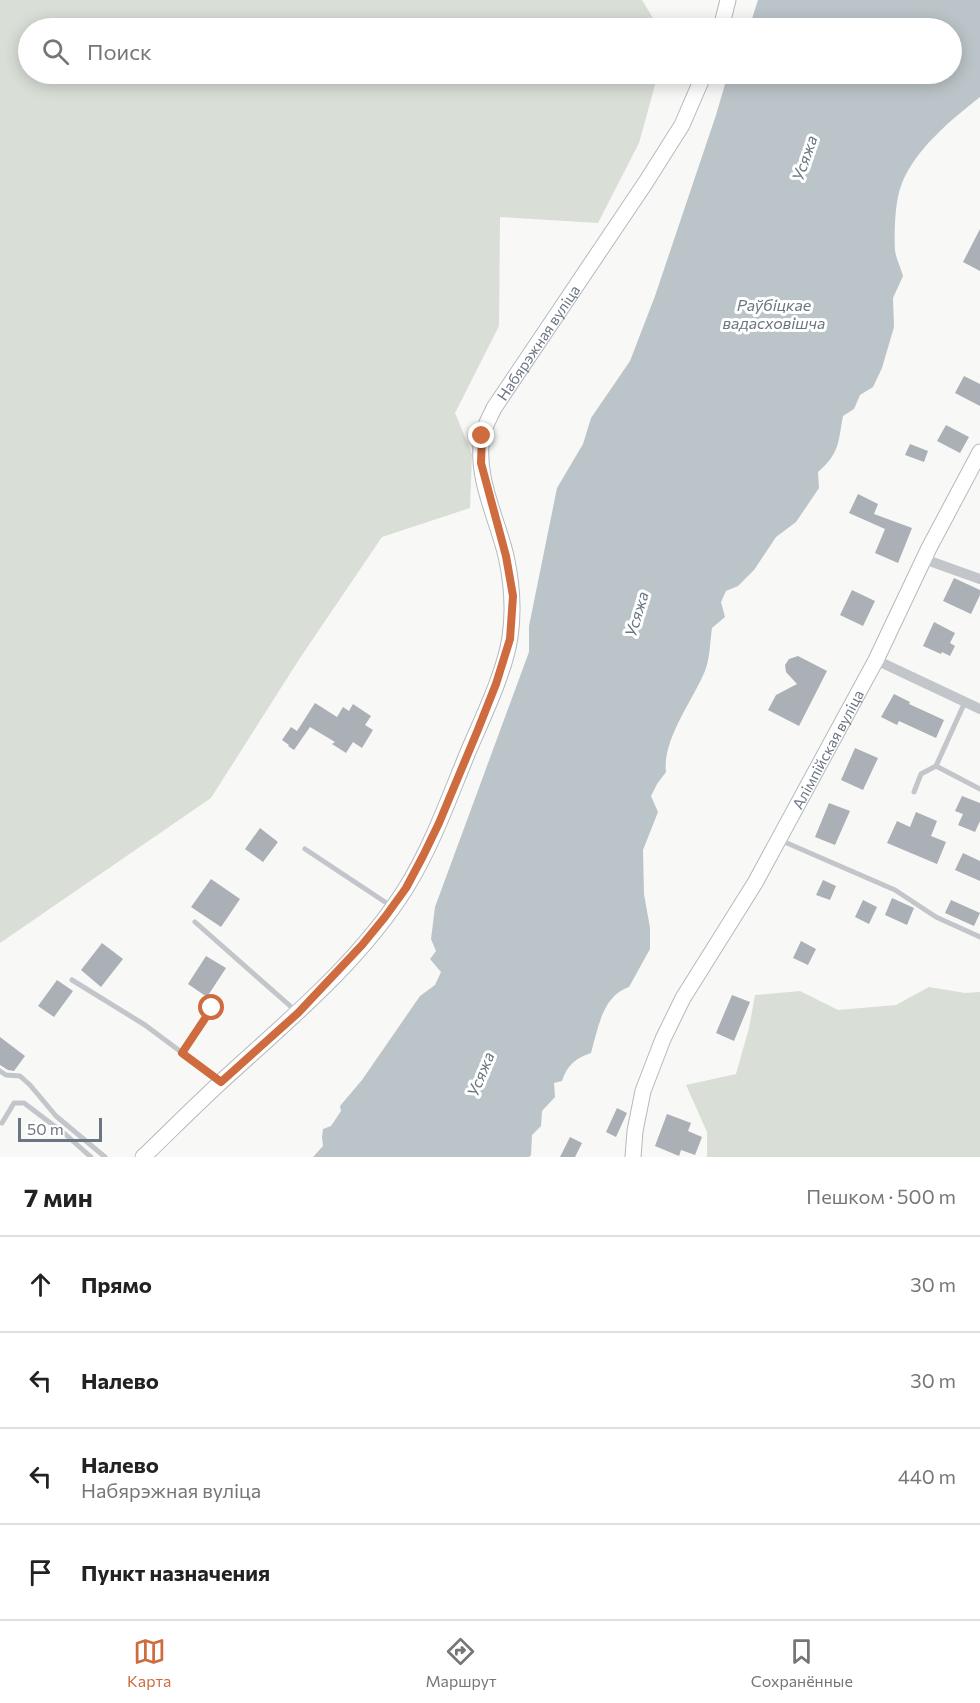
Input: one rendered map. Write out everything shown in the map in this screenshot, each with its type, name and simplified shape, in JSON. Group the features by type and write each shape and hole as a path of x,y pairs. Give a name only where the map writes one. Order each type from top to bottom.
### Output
{"street":[{"path":"724,18 728,0"},
{"name":"Набярэжная вуліца","path":"143,1157 221,1082 298,1013 362,945 406,888 439,823 496,684 510,639 513,596 506,556 481,463 482,436 494,408 640,192 682,125 700,84"},
{"name":"Алімпійская вуліца","path":"633,1157 635,1131 643,1091 682,998 749,892 876,660 924,559 980,452"},
{"path":"924,559 980,579"},
{"path":"876,660 980,710"}],"lane":[{"path":"914,792 921,774 936,765 965,702"},
{"path":"936,765 980,789"},
{"path":"778,839 895,890 936,917 980,937"},
{"path":"305,849 392,907"},
{"path":"195,922 298,1013"},
{"path":"72,980 145,1025 221,1082"},
{"path":"182,1053 212,1008"},
{"path":"0,1071 6,1075 20,1077 25,1081 56,1116 105,1157"},
{"path":"2,1123 14,1103 24,1103 91,1157"}],"shaded area":[{"path":"0,0 642,0 653,18 18,18 18,84 655,84 639,143 598,223 500,217 499,326 455,413 472,454 470,508 382,537 300,658 211,798 0,943"},
{"path":"929,987 965,993 980,992 980,1157 707,1157 707,1132 686,1085 736,1074 749,1028 755,995 800,991 838,1010 896,1005"}],"water":[{"name":"Раўбіцкае вадасховішча","path":"758,0 980,0 980,97 924,148 914,160 899,192 895,217 895,250 903,276 893,298 894,327 882,368 873,387 860,395 854,409 843,416 834,453 818,472 819,488 796,522 776,537 754,570 738,586 726,591 721,602 725,617 712,628 705,671 673,734 666,760 666,772 651,796 658,812 643,850 644,894 650,928 650,949 629,987 620,991 613,998 602,1014 591,1053 573,1063 562,1081 554,1083 555,1097 542,1111 541,1126 532,1135 531,1155 529,1157 313,1157 323,1146 323,1129 331,1126 341,1111 340,1106 362,1080 420,996 435,985 441,972 430,959 436,951 431,939 435,907 529,652 529,626 557,488 583,444 591,418 630,361 655,296 725,84 962,84 962,18 752,18"}],"building":[{"path":"980,229 980,271 963,262"},
{"path":"964,376 980,384 980,406 955,393"},
{"path":"946,425 969,437 960,453 937,441"},
{"path":"910,444 928,451 924,462 905,455"},
{"path":"858,494 878,504 874,514 912,528 898,563 875,553 885,529 849,513"},
{"path":"954,578 980,590 971,614 943,601"},
{"path":"852,590 875,601 863,626 840,615"},
{"path":"934,622 955,633 950,643 955,646 950,656 923,646"},
{"path":"798,656 827,671 799,726 768,710 776,695 797,684 786,672 785,665 789,659"},
{"path":"894,694 910,702 909,704 944,720 936,738 899,721 897,725 881,717"},
{"path":"315,703 337,717 343,707 349,711 353,704 371,716 365,725 373,730 362,748 353,742 346,753 332,744 335,742 310,727 294,750 288,746 282,740 291,727 297,731"},
{"path":"855,748 878,758 863,790 841,780"},
{"path":"962,796 980,803 980,821 975,832 958,825 963,814 955,811"},
{"path":"829,803 850,811 835,845 815,837"},
{"path":"916,812 937,821 931,836 946,842 937,864 887,843 897,821 910,827"},
{"path":"260,828 278,842 263,862 245,849"},
{"path":"963,853 980,861 980,881 955,870"},
{"path":"211,879 240,899 221,927 191,907"},
{"path":"823,880 836,886 830,900 816,895"},
{"path":"892,898 914,908 907,925 885,915"},
{"path":"863,900 877,907 869,924 855,917"},
{"path":"951,900 980,913 974,926 945,913"},
{"path":"801,941 816,949 808,965 793,958"},
{"path":"102,943 123,959 101,987 81,970"},
{"path":"206,956 226,968 207,997 188,984"},
{"path":"57,980 73,991 54,1017 38,1006"},
{"path":"732,995 750,1002 734,1041 716,1033"},
{"path":"0,1037 25,1056 14,1071 0,1065"},
{"path":"617,1108 627,1113 616,1137 606,1132"},
{"path":"667,1114 691,1123 688,1131 702,1137 695,1155 681,1150 679,1156 655,1146"},
{"path":"570,1137 582,1143 575,1157 560,1157"}],"route":[{"path":"212,1008 182,1053 221,1082 298,1013 362,945 406,888 439,823 496,684 510,639 513,596 506,556 481,463 482,436"}],"water label":[{"name":"Усяжа","path":"804,158"},
{"name":"Усяжа","path":"636,614"},
{"name":"Усяжа","path":"480,1074"}]}
